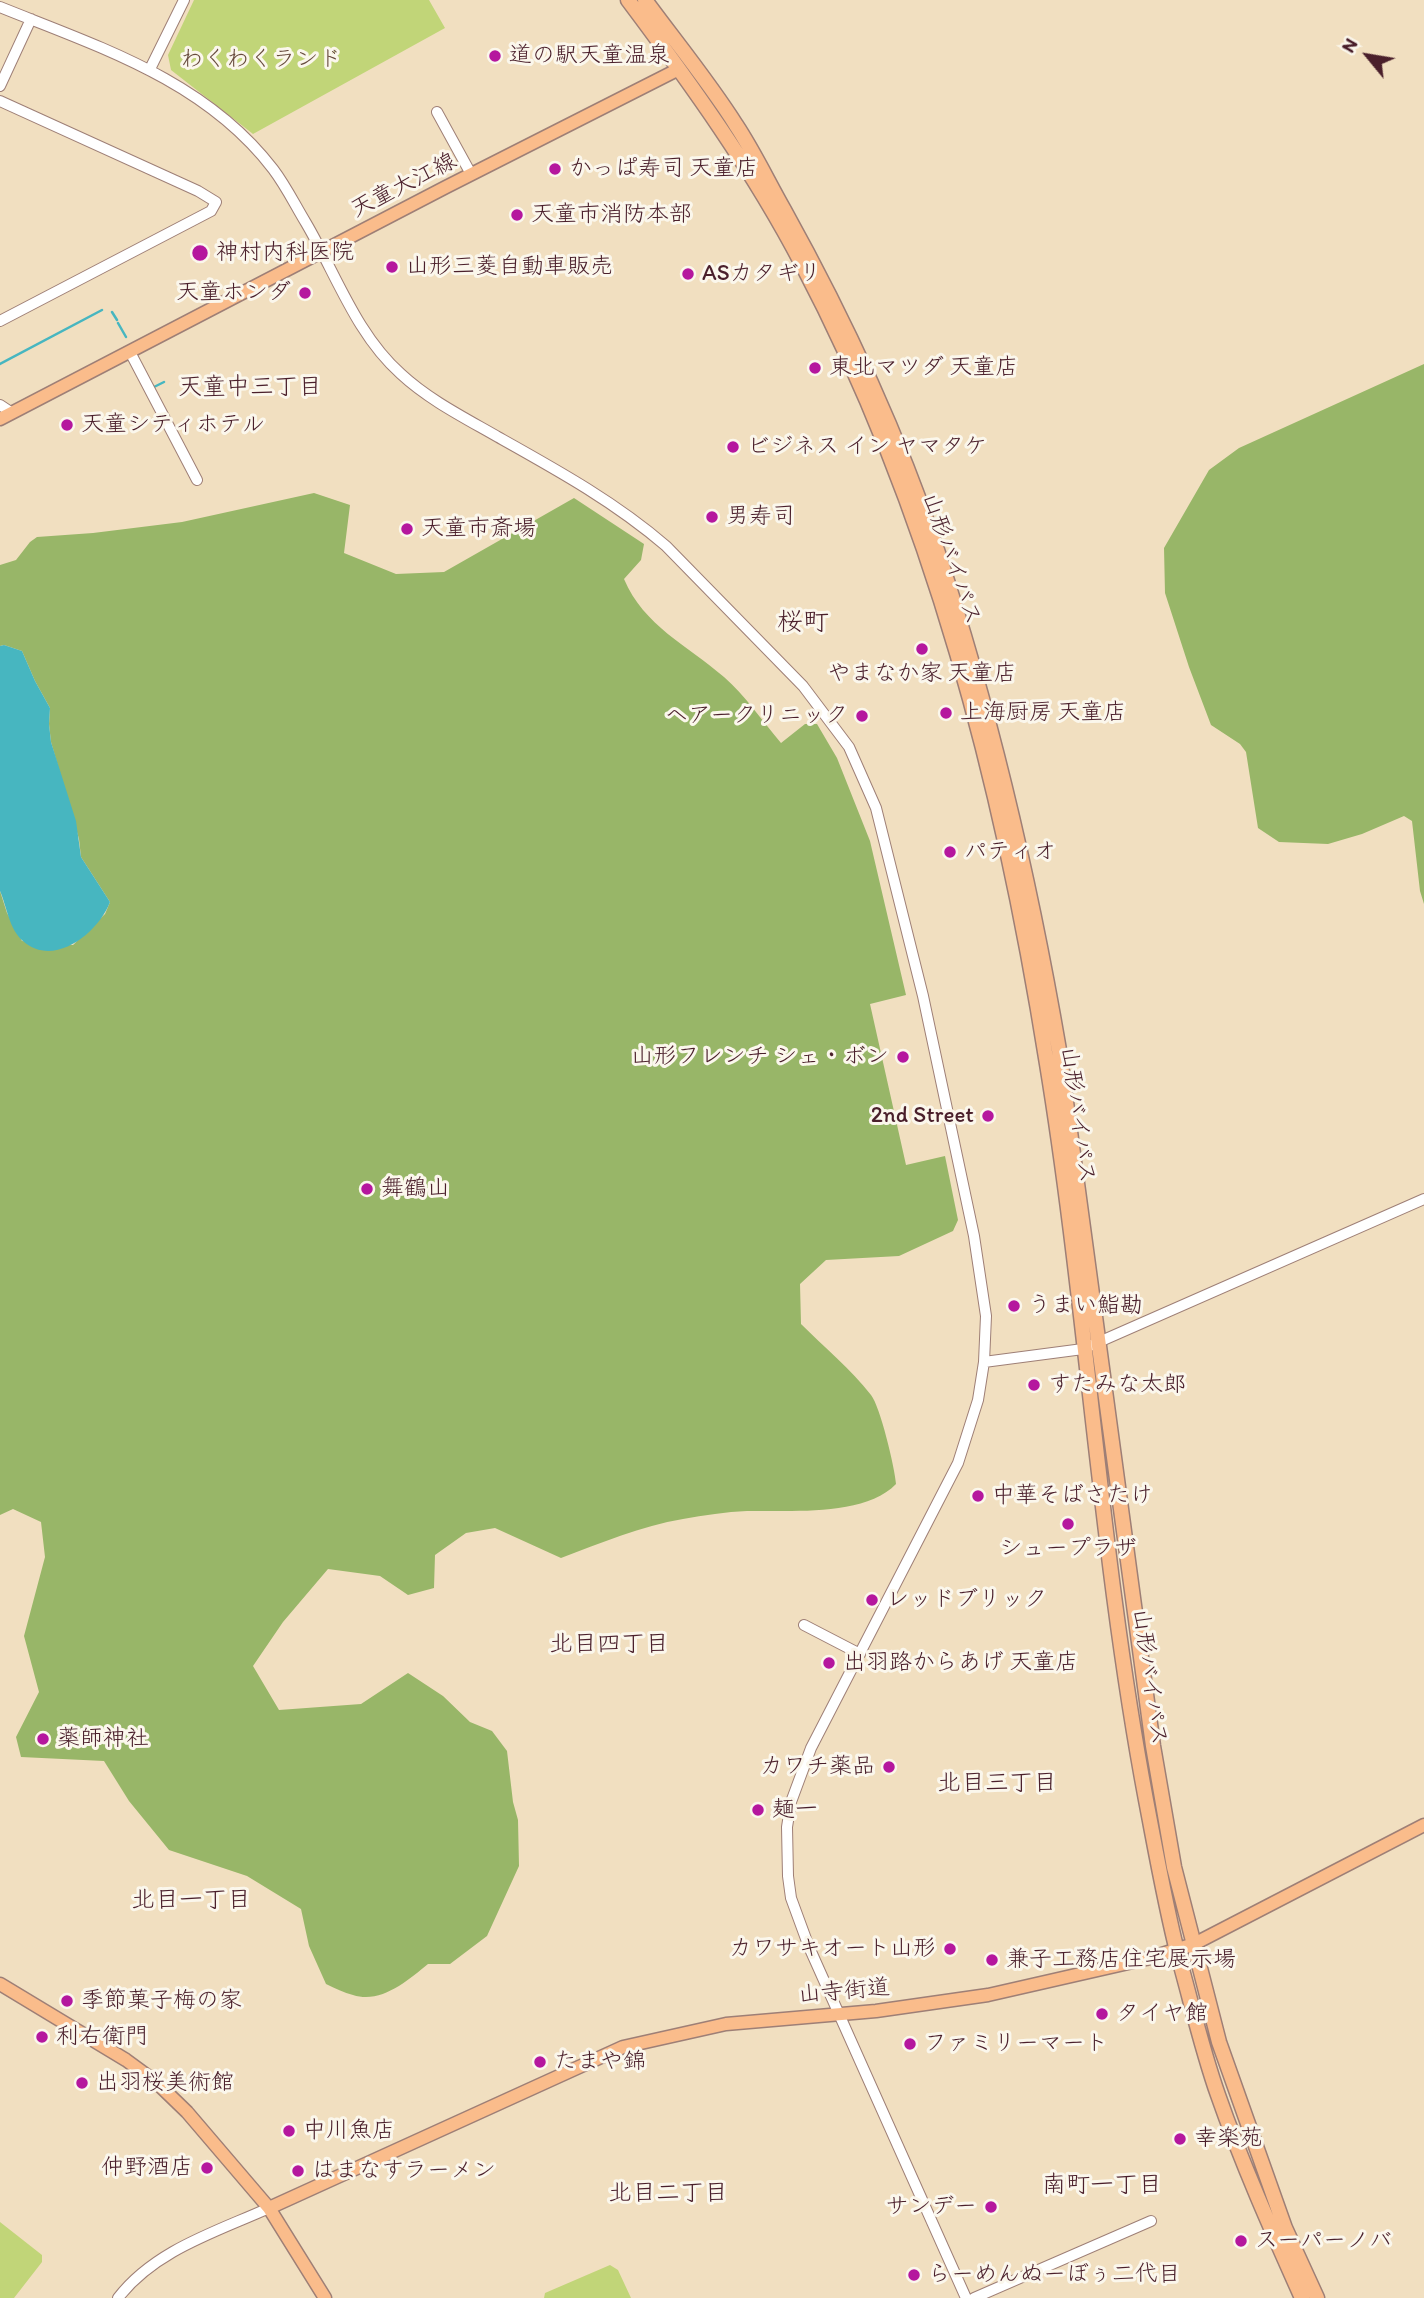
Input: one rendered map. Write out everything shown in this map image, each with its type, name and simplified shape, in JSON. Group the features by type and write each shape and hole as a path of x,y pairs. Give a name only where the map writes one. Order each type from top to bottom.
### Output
{"highway":[{"name":"山形バイパス","path":"628,0 717,121 800,261 855,372 899,480 950,623 1006,843 1035,994 1174,1867 1219,2042 1285,2228 1317,2298"},
{"name":"山形バイパス","path":"645,0 736,125 847,330 904,462 936,547 990,729 1037,927 1059,1051 1116,1612 1132,1724 1155,1849 1177,1950 1217,2092 1302,2298"}],"main road":[{"name":"天童大江線","path":"6,416 679,69"},
{"name":"山寺街道","path":"269,2208 623,2046 726,2024 928,2005 988,1995 1177,1950 1194,1944 1424,1825"},
{"path":"0,1984 126,2060 156,2082 187,2112 269,2208 326,2298"}],"street":[{"path":"150,69 184,0"},
{"path":"0,6 150,69 209,105 237,130 278,177 323,252 368,338 401,374 447,408 581,484 644,527 689,568 803,686 849,747 876,808 923,996 981,1274 986,1316 984,1362 974,1416 958,1462 806,1761 791,1802 786,1851 792,1898 809,1947 966,2298"},
{"path":"0,86 31,19"},
{"path":"0,101 198,191 216,202 215,207 0,321"},
{"path":"437,112 471,174"},
{"path":"130,352 197,480"},
{"path":"0,405 6,416"},
{"path":"984,1362 1090,1346 1424,1199"},
{"path":"804,1625 860,1654"},
{"path":"118,2298 139,2275 166,2255 269,2208"},
{"path":"974,2298 1151,2221"}],"green space":[{"name":"わくわくランド","path":"194,0 429,0 445,28 253,134 171,70 168,55"},
{"path":"1424,364 1424,904 1412,821 1404,816 1362,834 1328,844 1279,842 1258,828 1246,752 1240,744 1211,725 1189,667 1165,593 1164,548 1209,470 1239,448"},
{"path":"314,493 350,505 344,553 396,574 444,572 574,498 644,544 641,560 624,579 643,610 668,634 732,684 781,743 805,724 817,724 837,758 870,841 906,995 870,1004 906,1165 945,1156 958,1220 953,1231 899,1256 826,1260 800,1284 801,1324 863,1385 879,1411 896,1484 882,1495 865,1502 826,1510 739,1511 667,1522 561,1558 495,1528 466,1533 435,1555 434,1588 408,1595 380,1576 328,1569 283,1622 253,1666 279,1710 361,1704 408,1673 443,1696 470,1722 492,1731 507,1751 513,1802 518,1820 519,1866 487,1936 450,1964 428,1964 393,1989 383,1994 363,1997 326,1984 309,1946 301,1909 247,1876 169,1850 129,1801 104,1761 21,1757 16,1737 39,1692 24,1636 45,1557 41,1522 13,1509 0,1515 0,891 7,913 22,941 73,945 105,914 110,902 81,857 79,839 51,742 50,708 22,651 0,646 0,565 16,560 37,537 182,522"},
{"path":"0,2222 42,2255 42,2262 14,2298 0,2298"},
{"path":"610,2265 618,2270 631,2298 544,2298 545,2293"}],"water":[{"path":"0,646 22,651 50,708 51,742 76,821 81,857 110,902 96,925 86,935 61,949 35,949 23,941 11,924 0,891"}],"waterway":[{"path":"0,364 102,310"},
{"path":"112,312 117,320"},
{"path":"118,323 126,337"},
{"path":"152,388 164,382"}],"place":[{"name":"道の駅天童温泉","path":"495,56"},
{"name":"かっぱ寿司 天童店","path":"555,169"},
{"name":"天童市消防本部","path":"517,215"},
{"name":"神村内科医院","path":"200,253"},
{"name":"山形三菱自動車販売","path":"392,267"},
{"name":"ASカタギリ","path":"688,274"},
{"name":"天童ホンダ","path":"305,293"},
{"name":"東北マツダ 天童店","path":"815,368"},
{"name":"天童シティホテル","path":"67,425"},
{"name":"ビジネス イン ヤマタケ","path":"733,447"},
{"name":"男寿司","path":"712,517"},
{"name":"天童市斎場","path":"407,529"},
{"name":"やまなか家 天童店","path":"922,649"},
{"name":"上海厨房 天童店","path":"946,713"},
{"name":"ヘアークリニック","path":"862,716"},
{"name":"パティオ","path":"950,852"},
{"name":"山形フレンチ シェ・ボン","path":"903,1057"},
{"name":"2nd Street","path":"988,1116"},
{"name":"舞鶴山","path":"367,1189"},
{"name":"うまい鮨勘","path":"1014,1306"},
{"name":"すたみな太郎","path":"1034,1385"},
{"name":"中華そばさたけ","path":"978,1496"},
{"name":"シュープラザ","path":"1068,1524"},
{"name":"レッドブリック","path":"872,1600"},
{"name":"出羽路からあげ 天童店","path":"829,1663"},
{"name":"薬師神社","path":"43,1739"},
{"name":"カワチ薬品","path":"889,1767"},
{"name":"麺一","path":"758,1810"},
{"name":"カワサキオート山形","path":"950,1949"},
{"name":"兼子工務店住宅展示場","path":"992,1960"},
{"name":"季節菓子梅の家","path":"67,2001"},
{"name":"タイヤ館","path":"1102,2014"},
{"name":"利右衛門","path":"42,2037"},
{"name":"ファミリーマート","path":"910,2044"},
{"name":"たまや錦","path":"540,2062"},
{"name":"出羽桜美術館","path":"82,2083"},
{"name":"中川魚店","path":"289,2131"},
{"name":"幸楽苑","path":"1180,2139"},
{"name":"仲野酒店","path":"207,2168"},
{"name":"はまなすラーメン","path":"298,2171"},
{"name":"サンデー","path":"991,2207"},
{"name":"スーパーノバ","path":"1241,2241"},
{"name":"らーめんぬーぼぅ二代目","path":"914,2275"}],"district":[{"name":"天童中三丁目","path":"250,388"},
{"name":"桜町","path":"803,623"},
{"name":"北目四丁目","path":"609,1645"},
{"name":"北目三丁目","path":"997,1784"},
{"name":"北目一丁目","path":"191,1901"},
{"name":"南町一丁目","path":"1102,2186"},
{"name":"北目二丁目","path":"668,2194"}]}
